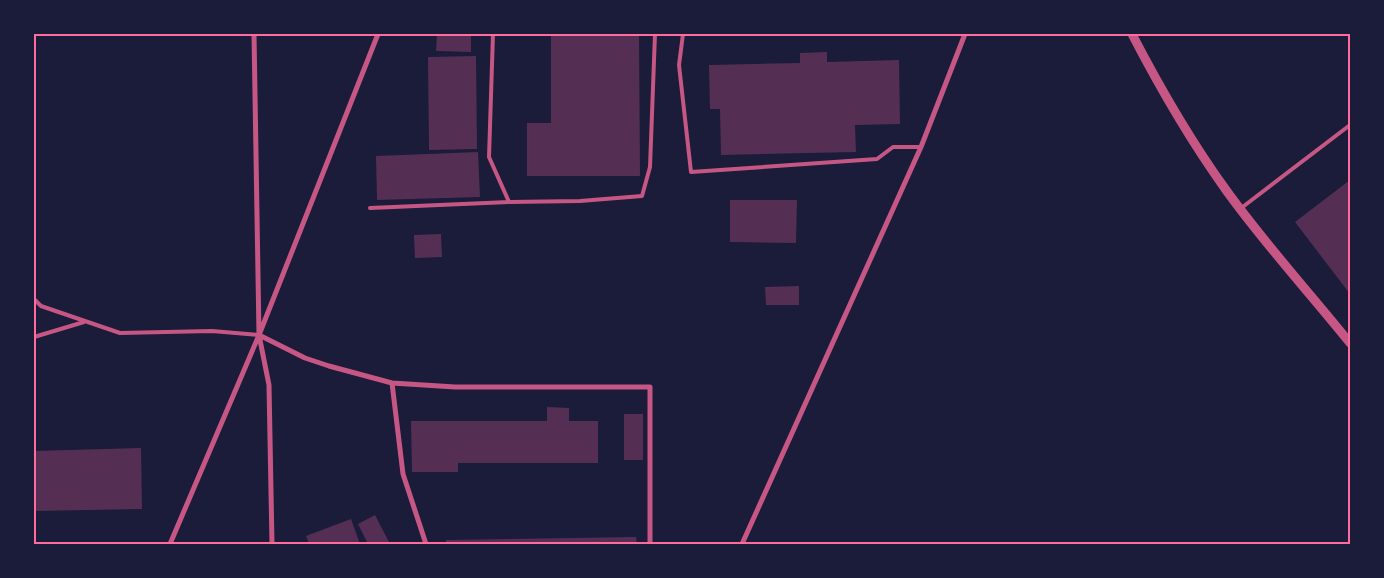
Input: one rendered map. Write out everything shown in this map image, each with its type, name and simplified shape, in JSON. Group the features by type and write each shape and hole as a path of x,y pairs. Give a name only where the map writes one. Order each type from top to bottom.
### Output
{"street":[{"path":"254,34 259,335 269,384 272,544"},
{"path":"170,544 259,335 378,34"},
{"path":"742,544 920,147 965,34"},
{"path":"1132,34 1175,113 1212,170 1240,209 1350,343"},
{"path":"259,335 304,358 392,383 430,386 650,387 650,544"},
{"path":"392,383 403,474 426,544"}],"lane":[{"path":"493,34 490,157 509,202"},
{"path":"370,208 580,201 642,196 650,167 655,34"},
{"path":"683,34 678,65 691,172 877,159 893,147 920,147"},
{"path":"1240,209 1350,125"},
{"path":"34,299 41,306 120,334 212,331 259,335"},
{"path":"34,337 86,322"}],"building":[{"path":"551,34 639,34 640,176 527,176 527,123 551,123"},
{"path":"437,35 471,36 471,52 436,51"},
{"path":"827,52 827,62 899,60 900,124 855,125 856,152 721,155 720,109 710,109 709,65 800,63 800,53"},
{"path":"476,56 477,149 429,150 428,57"},
{"path":"478,152 480,197 377,200 376,156"},
{"path":"1350,180 1350,294 1295,222"},
{"path":"730,200 797,200 796,243 730,242"},
{"path":"441,234 442,257 415,258 414,235"},
{"path":"799,286 799,305 766,305 765,287"},
{"path":"547,407 569,408 569,421 598,421 598,463 458,463 458,472 412,472 411,421 547,421"},
{"path":"624,414 643,414 643,460 624,460"},
{"path":"141,448 142,509 34,511 34,451"},
{"path":"375,515 390,544 368,544 358,524"},
{"path":"351,519 360,544 309,544 306,536"},
{"path":"636,537 637,544 446,544 446,540"}]}
